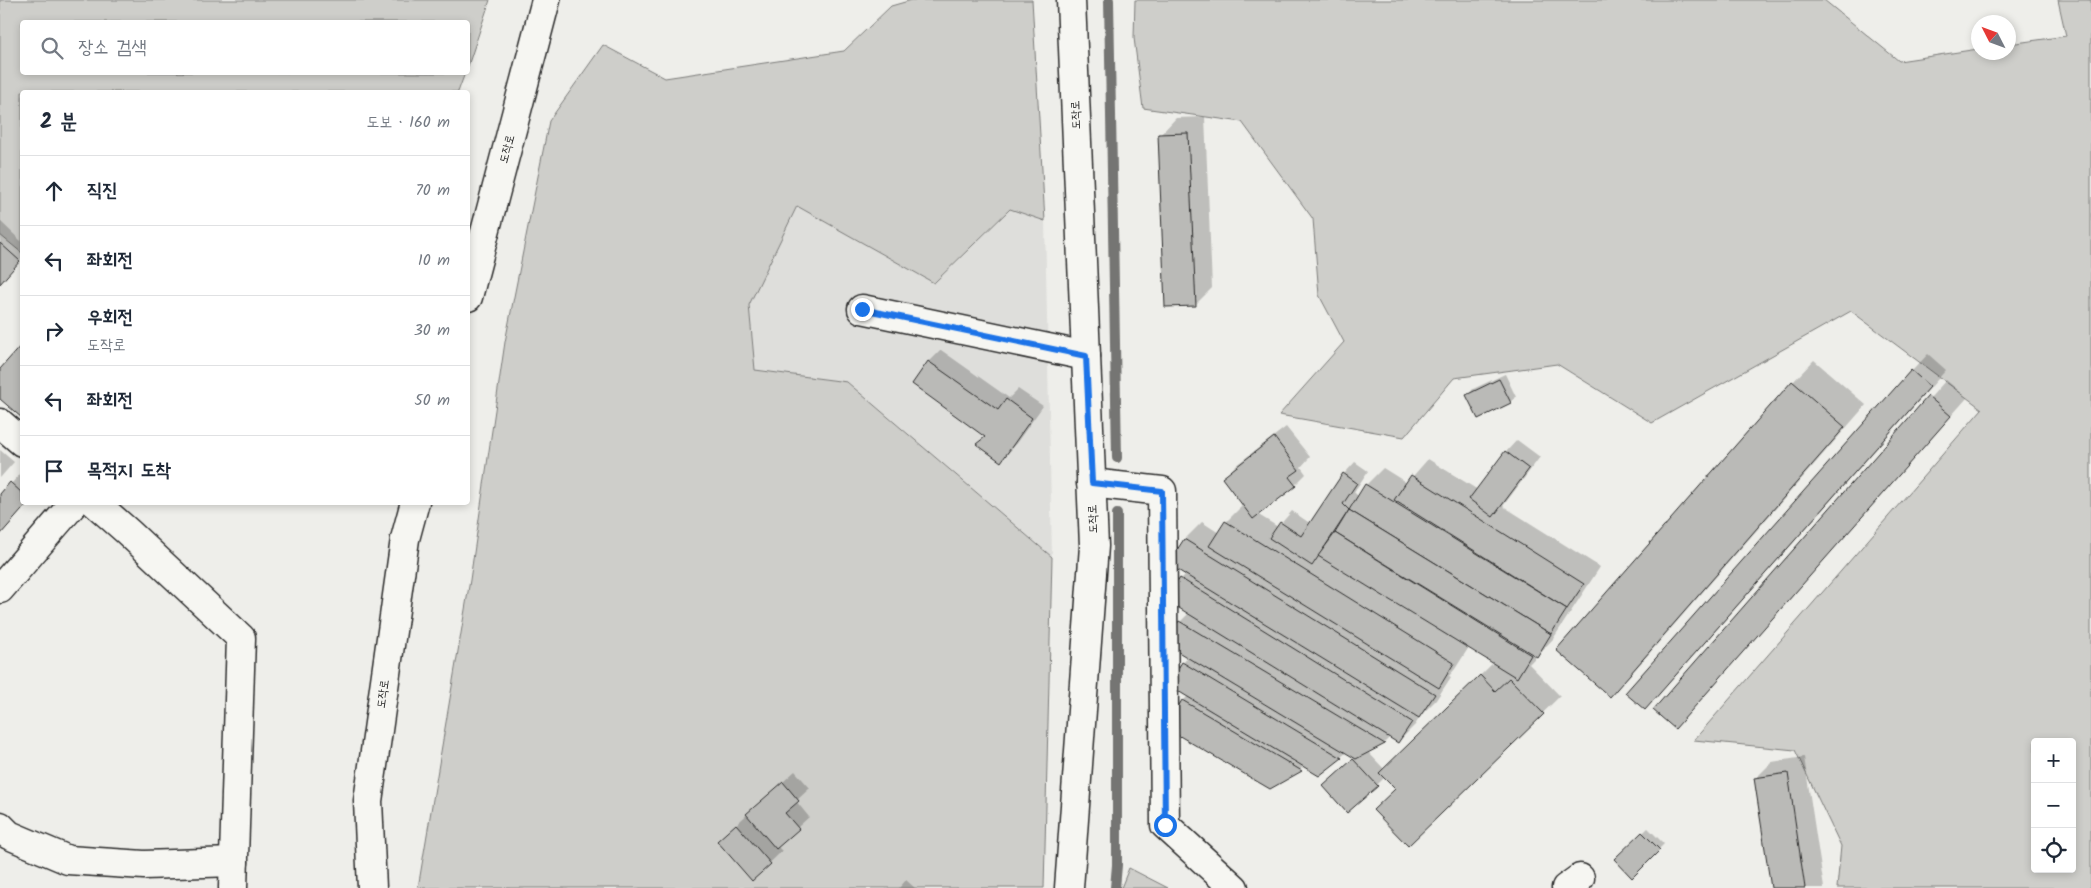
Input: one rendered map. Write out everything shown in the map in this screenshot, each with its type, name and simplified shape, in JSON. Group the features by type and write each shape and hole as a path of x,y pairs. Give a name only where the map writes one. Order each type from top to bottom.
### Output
{"street":[{"name":"도작로","path":"470,289 546,0"},
{"name":"도작로","path":"1069,888 1094,546 1071,0"},
{"path":"862,309 1086,356"},
{"path":"0,423 20,440"},
{"path":"1092,483 1162,491 1165,825 1234,888"},
{"path":"0,589 72,505"},
{"path":"0,826 9,835 68,860 234,875 241,638 97,505"},
{"name":"도작로","path":"372,888 368,801 405,539 414,505"}],"shaded area":[{"path":"0,0 490,0 470,60 470,20 20,20 20,75 464,75 459,90 20,90 20,251 0,235"},
{"path":"912,0 1032,0 1045,221 1010,209 934,283 797,206 749,305 755,370 847,382 1052,557 1044,888 418,888 470,580 505,342 549,121 603,45 665,78 844,51 891,6"},
{"path":"1135,0 1824,0 1899,61 1971,50 1971,60 2016,60 2016,43 2066,36 2058,0 2091,0 2091,888 1837,888 1841,846 1795,750 1694,740 1982,409 1851,311 1652,423 1557,364 1454,378 1404,437 1279,415 1344,342 1319,295 1313,219 1242,122 1143,108 1134,38"},
{"path":"797,205 934,283 1010,209 1045,221 1052,557 847,382 755,370 749,305"},
{"path":"1129,868 1168,888 1121,888"}],"building":[{"path":"1188,133 1196,306 1165,307 1158,134"},
{"path":"0,243 20,261 0,284"},
{"path":"20,346 20,416 0,399 0,369"},
{"path":"928,361 998,410 1006,399 1032,418 1001,462 976,444 985,437 912,384"},
{"path":"1911,370 1930,387 1645,710 1625,693"},
{"path":"1499,379 1511,403 1478,419 1466,395"},
{"path":"1792,381 1845,427 1610,697 1556,650"},
{"path":"1928,396 1951,416 1675,729 1653,710"},
{"path":"1274,437 1299,470 1289,477 1296,486 1253,519 1222,478"},
{"path":"1505,451 1529,469 1493,517 1469,499"},
{"path":"1343,473 1357,483 1343,504 1349,510 1312,566 1269,538 1280,522 1301,536"},
{"path":"1411,475 1584,584 1567,609 1394,500"},
{"path":"10,482 20,491 20,505 26,505 0,535 0,494"},
{"path":"1365,484 1567,609 1551,634 1349,510"},
{"path":"1349,510 1551,634 1537,657 1335,533"},
{"path":"1225,521 1454,663 1439,688 1209,546"},
{"path":"1335,533 1531,655 1517,678 1318,556"},
{"path":"1184,539 1435,694 1419,718 1168,564"},
{"path":"1180,578 1412,722 1398,743 1166,600"},
{"path":"1179,621 1385,744 1356,759 1165,644"},
{"path":"1182,662 1342,758 1319,776 1168,685"},
{"path":"1480,675 1495,691 1509,678 1544,714 1408,846 1373,810 1395,789 1379,773"},
{"path":"1182,700 1302,771 1270,789 1166,728"},
{"path":"1353,759 1378,786 1347,813 1323,786"},
{"path":"1788,773 1805,888 1771,888 1754,778"},
{"path":"783,782 799,801 785,813 799,829 776,849 746,814"},
{"path":"736,824 771,864 752,881 717,841"},
{"path":"1642,832 1660,850 1632,878 1614,859"}],"waterway":[{"path":"1109,0 1117,458"},
{"path":"1115,888 1117,865 1117,514"}],"route":[{"path":"862,309 1086,356 1092,483 1162,491 1165,825"}]}
